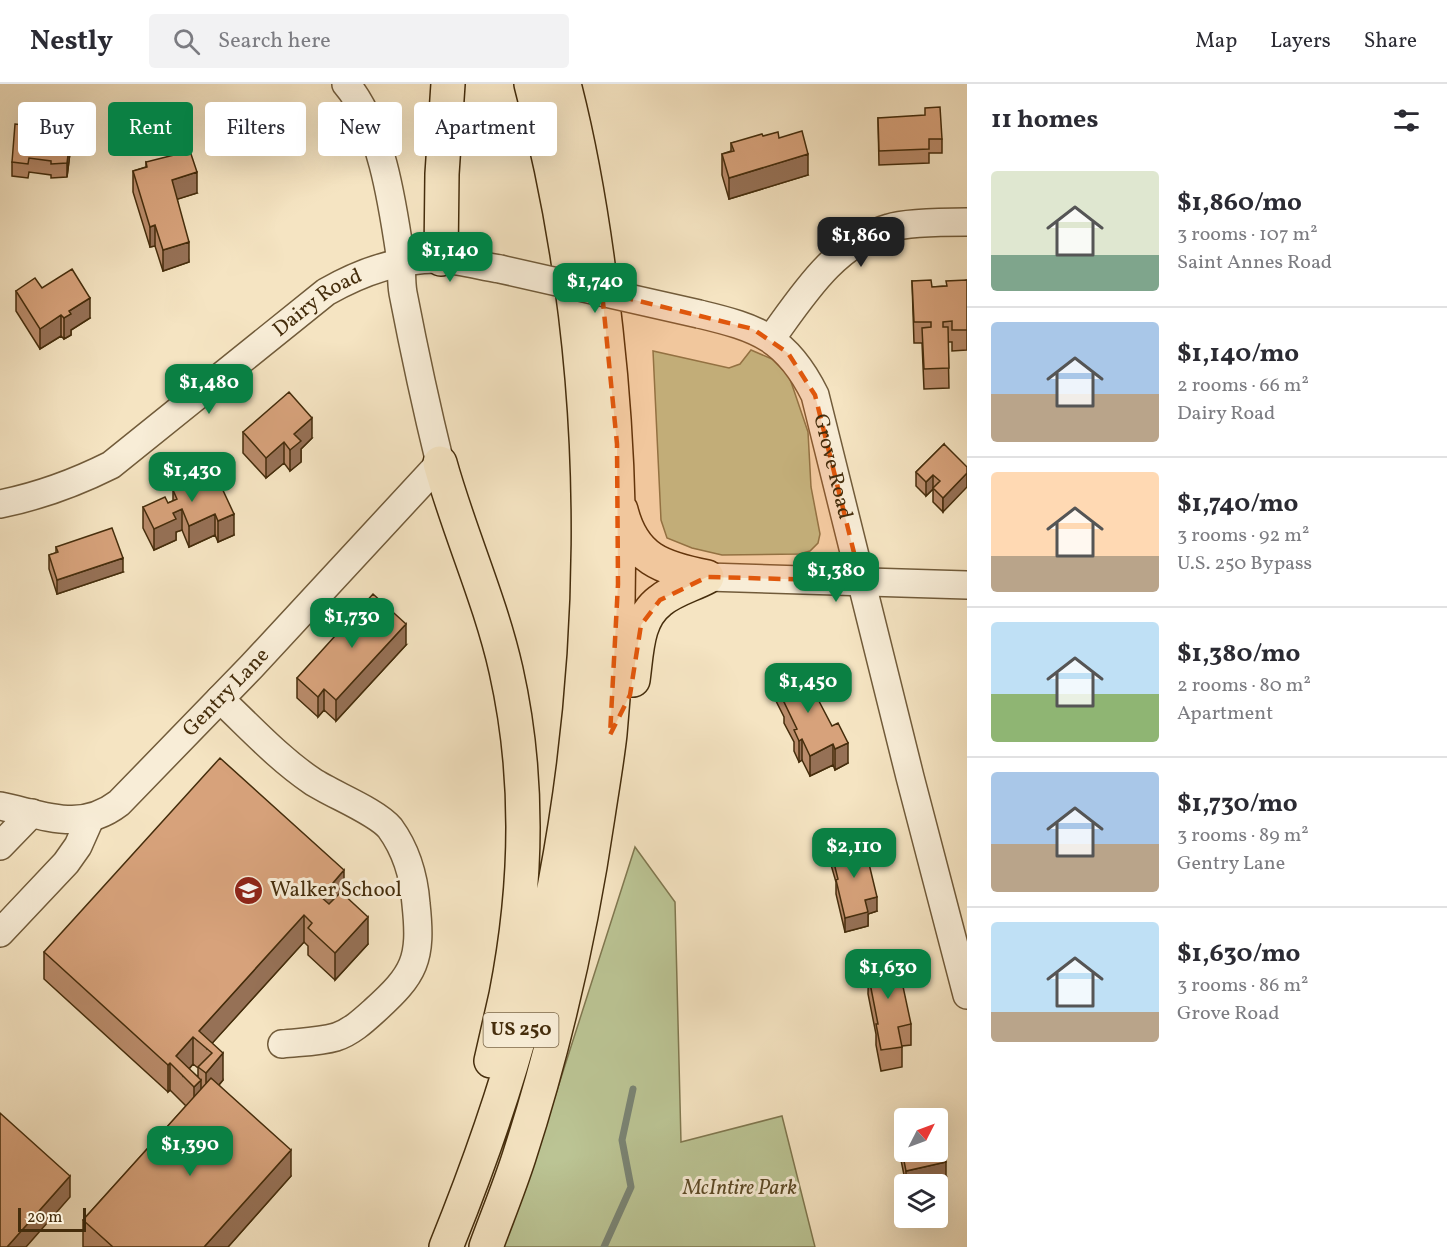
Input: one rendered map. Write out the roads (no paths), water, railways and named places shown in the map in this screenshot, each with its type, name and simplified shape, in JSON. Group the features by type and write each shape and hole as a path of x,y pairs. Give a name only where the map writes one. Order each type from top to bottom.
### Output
{"highway":[{"path":"441,259 442,174 448,84"},
{"name":"US 250","path":"446,1247 491,1127 528,1008 560,856 576,750 585,651 588,553 586,431 574,294 545,137 531,84"},
{"name":"US 250","path":"486,1247 518,1158 547,1064 566,986 588,880 610,735 618,607 617,444 598,257 586,186 564,84"},
{"path":"440,463 506,669 519,742 523,807 522,871 506,994 446,1247"},
{"path":"619,500 625,525 651,559 672,570 707,577"},
{"path":"610,735 630,695 641,625 647,614 660,600 707,577"}],"street":[{"path":"346,84 366,114 373,131 387,186 401,262 403,292 440,463"},
{"path":"771,339 819,275 842,254 868,237 891,227 967,222"},
{"name":"Dairy Road","path":"0,504 34,497 74,484 111,465 326,292 343,282 401,262 441,259 500,269 699,314"},
{"name":"Grove Road","path":"699,314 753,329 771,339 788,353 804,372 815,395 967,995"},
{"name":"Gentry Lane","path":"0,806 71,821 90,819 107,812 119,803 220,699 440,463"},
{"path":"707,577 967,585"},
{"path":"220,699 280,756 313,782 385,823 410,866 415,890 418,948 415,962 406,980 350,1030 330,1038 282,1044"},
{"path":"0,846 32,813"},
{"path":"0,933 66,863 78,846 90,819"}],"waterway":[{"path":"604,1247 631,1187 622,1140 633,1089"}],"place":[{"name":"Walker School","path":"249,890"}],"park label":[{"name":"McIntire Park","path":"740,1188"}]}
